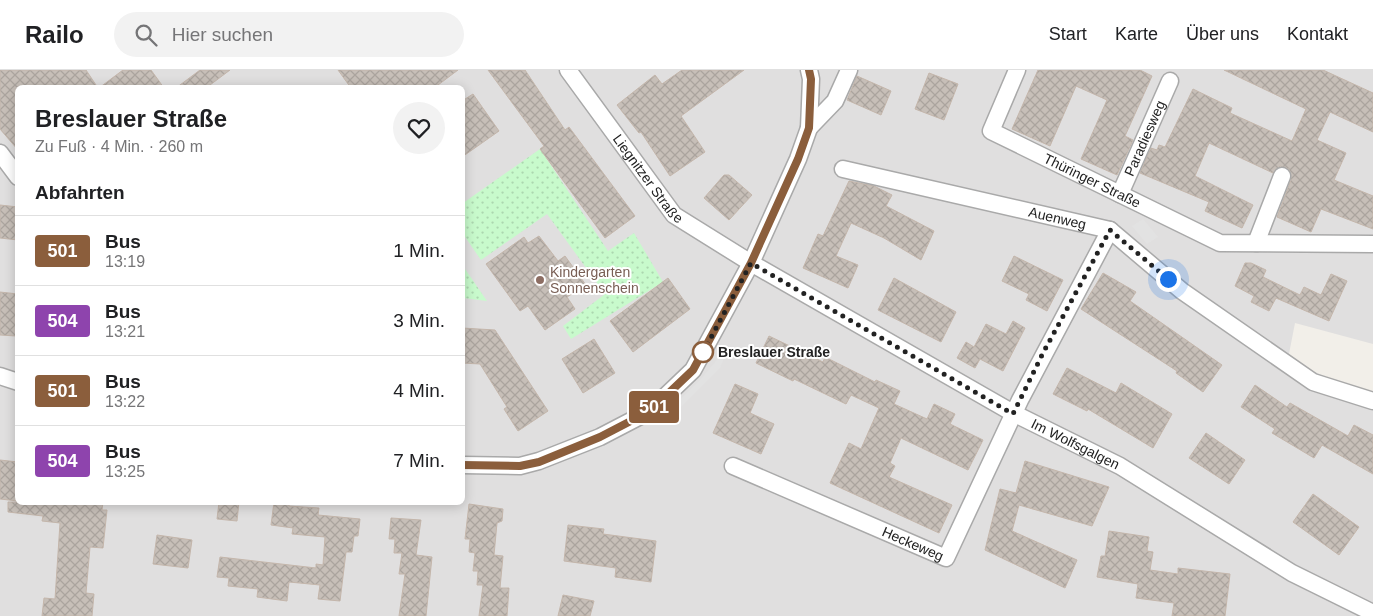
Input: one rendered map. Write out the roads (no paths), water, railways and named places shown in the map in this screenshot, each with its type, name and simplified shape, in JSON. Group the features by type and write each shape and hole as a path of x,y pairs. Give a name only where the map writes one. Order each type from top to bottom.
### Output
{"street":[{"name":"Liegnitzer Straße","path":"568,70 674,215 751,263"},
{"path":"465,465 520,466 539,462 600,437 650,411 693,370 751,263 798,159 809,128 811,79 809,70"},
{"path":"809,128 835,101 849,70"},
{"name":"Thüringer Straße","path":"1017,70 991,131 1220,242 1373,244"},
{"name":"Paradiesweg","path":"1120,194 1170,81"},
{"path":"0,153 15,173"},
{"name":"Auenweg","path":"843,169 1110,230 1182,291 1313,382 1373,401"},
{"path":"1256,243 1282,176"},
{"path":"1013,414 1043,353 1110,230"},
{"name":"Im Wolfsgalgen","path":"751,263 1013,414 1120,466 1292,573 1373,612"},
{"path":"0,376 15,381"},
{"name":"Heckeweg","path":"733,466 946,558 1013,414"}],"place":[{"name":"Kindergarten Sonnenschein","path":"540,280"},
{"name":"Breslauer Straße","path":"703,352"}]}
